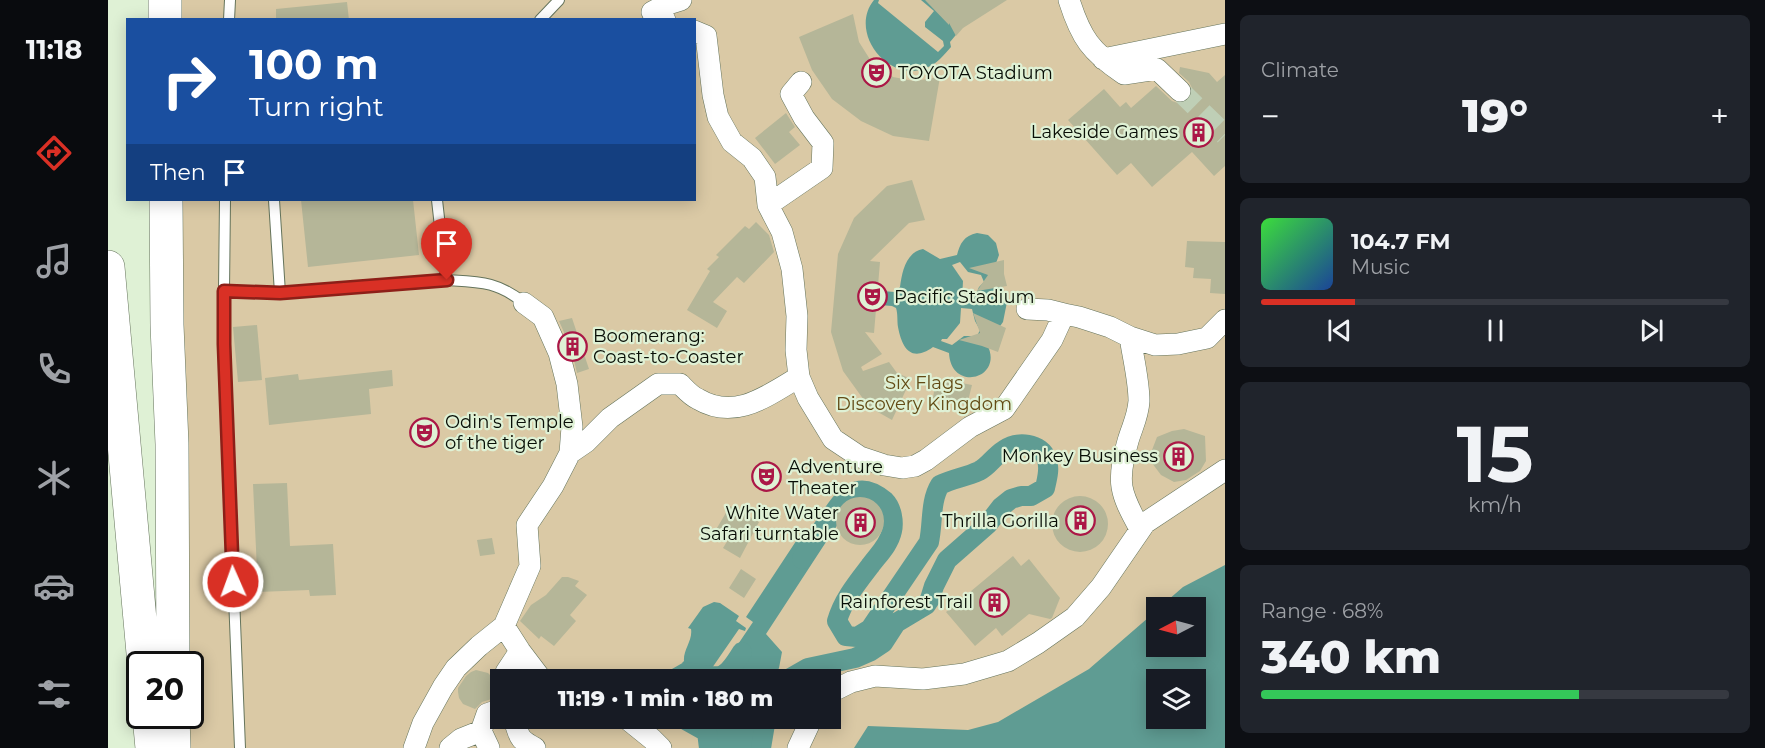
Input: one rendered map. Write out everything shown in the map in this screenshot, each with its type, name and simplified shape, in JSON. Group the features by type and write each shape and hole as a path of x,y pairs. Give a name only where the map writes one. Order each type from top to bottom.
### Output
{"highway":[{"path":"165,0 165,18"},
{"path":"166,201 167,325 172,444 173,651"},
{"path":"108,267 143,651"},
{"path":"150,729 152,748"},
{"path":"173,729 174,748"}],"street":[{"path":"661,18 652,12 664,5 681,0"},
{"path":"1070,0 1089,45 1103,59 1124,74 1158,69 1180,92"},
{"path":"696,32 706,36 718,117 732,142 752,158 765,177 768,205 782,232 792,269 799,377 808,398 833,439 860,458 902,468 915,466 970,427 1004,409 1052,340 1064,314"},
{"path":"1103,59 1225,34"},
{"path":"768,205 822,168 823,143 804,118 791,94 801,82"},
{"path":"414,748 423,723 456,668 504,626 530,566 527,525 553,486 570,453 572,428 567,384 559,353 543,317 524,303"},
{"path":"1027,309 1048,310 1079,317 1155,345 1178,344 1206,338 1225,320"},
{"path":"1130,337 1139,400 1137,419 1128,440 1120,484 1126,504 1140,530"},
{"path":"570,453 586,442 610,418 658,384 680,384 698,399 723,409 751,405 799,377"},
{"path":"841,687 875,676 923,679 964,674 1008,662 1075,617 1101,587 1145,523 1225,470"},
{"path":"504,626 534,669"},
{"path":"508,669 520,651"},
{"path":"450,748 460,739 485,740 487,714 490,713"},
{"path":"516,729 526,746"},
{"path":"640,729 662,748"},
{"path":"798,748 807,729"}],"lane":[{"path":"229,18 230,0"},
{"path":"542,18 558,0"},
{"path":"225,201 224,344 240,748"},
{"path":"274,201 280,293"},
{"path":"437,201 447,280"},
{"path":"224,291 280,293 447,280 487,283 513,295 524,303"}],"green space":[{"name":"Six Flags Discovery Kingdom","path":"181,0 1225,0 1225,570 1192,597 1146,597 1146,633 965,748 190,748 190,729 204,729 204,651 190,651 182,201 696,201 696,18 181,18"}],"water":[{"path":"874,0 879,0 878,3 938,52 944,46 943,41 925,27 925,22 934,11 921,0 934,0 965,24 950,42 951,47 934,64 912,71 898,69 876,52 869,40 866,26 867,13"},
{"path":"977,233 988,235 996,243 999,255 995,266 1007,302 1003,322 987,344 991,356 989,366 976,377 967,377 958,373 952,366 949,353 933,347 919,354 909,351 900,335 896,308 880,305 882,291 895,292 900,287 909,258 917,251 923,249 940,259 957,255 963,241","holes":["960,262 968,272 981,275 984,282 979,287 973,301 962,300 963,281 952,265","961,308 972,309 980,330 977,336 964,336 952,345 941,341 947,339 960,323"]},
{"path":"804,529 826,542 766,634 782,652 778,669 725,669 724,665 753,622 746,617"},
{"path":"1225,565 1225,748 854,748 868,726 968,730 998,722 1089,669 1146,620 1146,657 1206,657 1206,597 1172,597 1183,587"},
{"path":"714,602 720,603 739,616 736,621 746,628 745,631 739,629 709,669 682,663 691,637 691,629 688,628 703,607"},
{"path":"708,729 755,729 752,748 715,748"}],"building":[{"path":"925,0 1007,0 963,28 956,36 949,23 949,25"},
{"path":"347,2 349,18 276,18 276,9"},
{"path":"853,14 859,42 871,61 893,77 914,81 940,77 929,141 893,136 861,121 832,99 812,70 799,37"},
{"path":"1180,67 1209,73 1217,82 1225,75 1225,166 1214,176 1192,152 1152,187 1131,163 1117,175 1068,120 1104,89 1120,107 1126,102 1131,108 1156,86 1172,101 1184,103 1190,99 1192,88 1179,73"},
{"path":"786,113 795,127 789,132 800,145 775,164 755,138"},
{"path":"912,180 925,220 909,223 870,261 880,262 874,333 865,332 882,354 861,367 863,371 889,362 897,373 911,379 892,420 869,407 843,371 831,332 838,254 854,218 887,186"},
{"path":"301,201 413,201 419,255 308,267"},
{"path":"756,222 769,235 774,252 744,283 737,277 713,302 727,311 717,328 687,310 710,271 707,269 719,257 716,255 745,226 749,229"},
{"path":"1187,241 1225,242 1225,294 1210,293 1211,279 1193,278 1194,268 1185,267"},
{"path":"1004,260 1007,286 977,291 988,275 969,268"},
{"path":"973,313 1006,328 998,352 959,340 980,333"},
{"name":"Boomerang: Coast-to-Coaster","path":"572,318 589,369 577,373 571,348 559,321"},
{"path":"257,325 262,380 238,382 233,327"},
{"path":"392,370 393,386 369,389 371,414 269,425 265,378 298,374 299,380"},
{"path":"936,378 972,385 967,405 933,398"},
{"name":"Monkey Business","path":"1184,429 1205,436 1206,461 1200,471 1186,480 1174,482 1161,475 1152,463 1152,450 1157,437"},
{"path":"287,483 290,546 333,544 336,595 310,596 309,590 258,592 253,484"},
{"name":"Thrilla Gorilla","path":"1080,496 1091,498 1100,504 1106,513 1108,524 1106,535 1100,544 1091,550 1080,552 1069,550 1060,544 1054,535 1052,524 1054,513 1060,504 1069,498"},
{"name":"White Water Safari turntable","path":"855,497 865,497 880,507 884,521 883,530 874,541 865,545 855,545 840,535 836,526 836,516 846,501"},
{"path":"730,506 759,522 740,558 723,548 728,540 714,533"},
{"path":"492,538 495,554 480,556 477,540"},
{"name":"Rainforest Trail","path":"1013,556 1021,566 1029,559 1060,598 1052,618 1029,614 1002,636 996,628 975,646 946,612"},
{"path":"741,569 756,579 744,598 729,588"},
{"path":"562,577 579,581 575,586 587,595 570,615 576,621 554,646 541,636 539,639 520,621 531,605 546,595"},
{"path":"476,670 490,675 490,700 482,702 475,709 463,704 459,698 458,688 471,672"}],"waterway":[{"path":"802,559 839,505 851,494 866,491 885,501 893,519 891,536 851,592 837,621 846,636 857,637 870,629 929,542 933,505 940,485 979,471 1000,452 1015,445 1034,447 1044,454 1047,460 1045,488 1031,496 1011,499 1001,507 988,524 947,560 926,605 896,623 883,643 855,658 806,669"},
{"path":"730,669 742,652"},
{"path":"702,729 707,732 709,748"},
{"path":"761,748 764,729"}],"tunnel":[{"path":"1180,91 1225,135"}],"place":[{"name":"TOYOTA Stadium","path":"877,73"},
{"name":"Lakeside Games","path":"1199,132"},
{"name":"Pacific Stadium","path":"873,297"},
{"name":"Boomerang: Coast-to-Coaster","path":"572,346"},
{"name":"Odin's Temple of the tiger","path":"424,432"},
{"name":"Monkey Business","path":"1179,456"},
{"name":"Adventure Theater","path":"767,477"},
{"name":"Thrilla Gorilla","path":"1080,521"},
{"name":"White Water Safari turntable","path":"860,523"},
{"name":"Rainforest Trail","path":"994,602"}],"route":[{"path":"233,582 224,291 280,293 447,280"}]}
